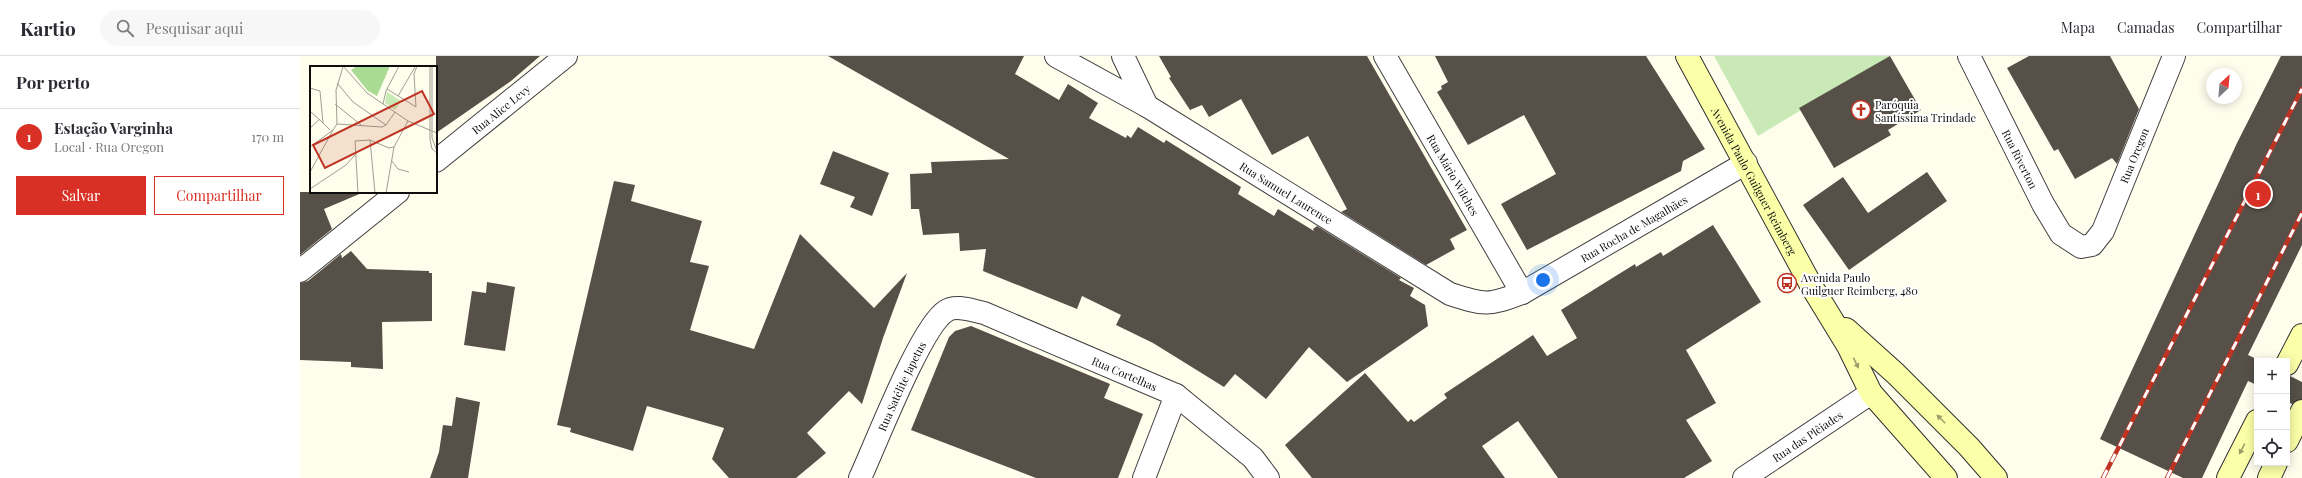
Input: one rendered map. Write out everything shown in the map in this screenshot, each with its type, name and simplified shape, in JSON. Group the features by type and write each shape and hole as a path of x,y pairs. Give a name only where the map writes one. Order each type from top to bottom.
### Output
{"main road":[{"name":"Avenida Paulo Guilguer Reimberg","path":"1687,56 1823,305 1848,346 1871,393 1942,474"},
{"name":"Avenida Paulo Guilguer Reimberg","path":"1823,305 1857,340 1896,374 1968,447 1996,478"},
{"path":"2290,358 2302,335"},
{"path":"1871,393 1896,374"},
{"path":"2290,435 2302,411"},
{"path":"2228,478 2254,427"},
{"path":"2269,478 2275,466"}],"street":[{"name":"Rua Alice Levy","path":"437,160 566,56"},
{"name":"Rua Samuel Laurence","path":"1056,56 1147,106 1450,294 1474,302 1494,304 1522,293"},
{"path":"1123,56 1147,106"},
{"name":"Rua Mário Wilches","path":"1385,56 1522,293"},
{"name":"Rua Riverton","path":"1969,56 2043,204 2061,234 2076,245 2085,246"},
{"name":"Rua Oregon","path":"2085,246 2092,245 2103,232 2174,56"},
{"name":"Rua Rocha de Magalhães","path":"1522,293 1746,163"},
{"path":"300,271 397,193"},
{"name":"Rua Cortelhas","path":"958,308 984,313 1176,396 1253,458 1268,478"},
{"name":"Rua Satélite Japetus","path":"860,478 927,333 938,317 947,310 958,308"},
{"name":"Rua das Plêiades","path":"1744,478 1871,393"},
{"path":"1144,478 1176,396"}],"green space":[{"path":"1714,56 1890,56 1758,136"}],"building":[{"path":"436,56 540,56 511,81 437,132"},
{"path":"828,56 1024,56 1015,74 1059,100 1068,84 1098,103 1089,118 1126,138 1127,135 1131,138 1138,127 1164,143 1166,140 1241,187 1238,194 1274,216 1278,209 1314,231 1313,229 1317,226 1401,278 1399,280 1414,288 1410,296 1425,305 1428,326 1347,382 1309,347 1266,399 1235,374 1224,387 1153,343 1116,325 1121,315 1082,296 1077,309 983,271 986,249 960,251 959,233 923,235 919,209 911,209 910,174 932,173 931,162 1009,159"},
{"path":"1159,56 1367,56 1467,230 1450,239 1455,249 1426,265 1341,212 1347,209 1308,136 1272,155 1241,99 1209,117 1202,105 1190,110 1169,78 1171,77"},
{"path":"1435,56 1646,56 1705,149 1683,161 1681,171 1527,250 1501,204 1556,174 1524,115 1468,145 1437,92 1442,89 1441,86 1448,82"},
{"path":"1890,56 1921,110 1888,130 1891,135 1834,168 1799,108"},
{"path":"2029,56 2110,56 2139,109 2117,164 2112,158 2075,179 2058,149 2054,151 2007,68"},
{"path":"2281,56 2302,56 2302,245 2248,355 2254,358 2254,384 2248,381 2202,478 2183,478 2100,439 2237,143"},
{"path":"833,151 889,173 872,216 850,207 855,197 820,184"},
{"path":"1927,172 1947,201 1849,270 1803,205 1843,177 1868,213"},
{"path":"614,181 635,185 631,201 702,221 690,262 709,266 690,330 754,349 800,234 874,308 907,273 883,338 862,404 849,391 807,433 826,453 796,478 729,478 712,459 724,428 647,406 633,451 570,432 571,428 557,425"},
{"path":"300,192 362,193 324,209 332,229 300,255"},
{"path":"1713,225 1761,302 1686,350 1716,403 1686,420 1712,461 1684,478 1558,478 1518,421 1482,446 1505,478 1312,478 1285,445 1365,373 1408,422 1411,419 1414,422 1447,398 1444,394 1533,335 1547,356 1577,338 1561,310 1635,264 1636,267 1661,252 1663,256"},
{"path":"351,251 367,269 429,271 429,273 432,273 432,321 382,322 383,369 351,367 351,362 300,360 300,283 308,281 341,254 342,258"},
{"path":"487,282 515,287 505,351 464,345 472,291 486,293"},
{"path":"971,326 1110,384 1104,398 1143,414 1118,478 1036,478 911,430 949,337 955,331"},
{"path":"2290,376 2302,382 2302,399 2292,404 2290,403"},
{"path":"456,397 480,402 468,478 430,478 439,452 443,425 452,426"}],"railway":[{"path":"2103,478 2302,89"},
{"path":"2167,478 2302,213"}],"place":[{"name":"Paróquia Santíssima Trindade","path":"1861,110"},
{"name":"Estação Varginha","path":"2258,194"},
{"name":"Avenida Paulo Guilguer Reimberg, 480","path":"1787,283"}]}
